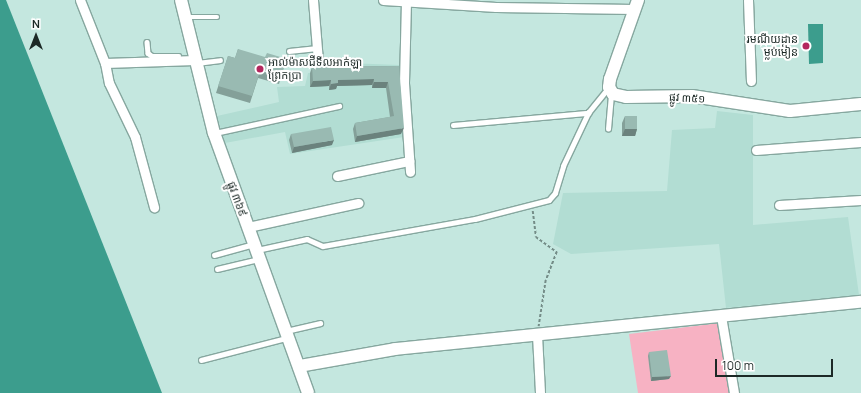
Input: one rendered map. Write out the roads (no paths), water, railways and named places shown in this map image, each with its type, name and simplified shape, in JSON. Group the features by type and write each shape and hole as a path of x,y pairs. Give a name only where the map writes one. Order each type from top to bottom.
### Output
{"street":[{"path":"80,0 105,63 109,83 135,137 154,207"},
{"name":"ផ្លូវ ៣៦៩","path":"181,0 214,134 308,393"},
{"path":"313,0 318,61"},
{"path":"383,0 496,7 636,5 610,89"},
{"path":"748,0 751,81"},
{"path":"406,1 404,83 410,172"},
{"path":"105,63 195,60"},
{"name":"ផ្លូវ ៣៥១","path":"610,89 626,97 692,96 790,111 861,104"},
{"path":"756,150 861,142"},
{"path":"337,176 409,161"},
{"path":"779,205 861,200"},
{"path":"248,227 358,203"},
{"path":"299,366 395,349 861,302"},
{"path":"721,316 734,393"},
{"path":"538,335 540,393"}],"lane":[{"path":"185,17 217,16"},
{"path":"147,42 148,53 152,56 195,60 220,60"},
{"path":"289,51 317,48"},
{"path":"214,255 256,251 308,238 323,246 475,219 549,200 555,192 563,166 588,113 610,89"},
{"path":"608,129 610,89"},
{"path":"214,134 339,106"},
{"path":"453,125 588,113"},
{"path":"217,269 256,251"},
{"path":"201,360 320,323"}],"place":[{"name":"រមណីយដ្ឋាន ម្លប់មៀន","path":"806,46"},
{"name":"អាល់ម៉ាសជីទីលអាក់ឡា ព្រែកប្រា","path":"260,69"}]}
